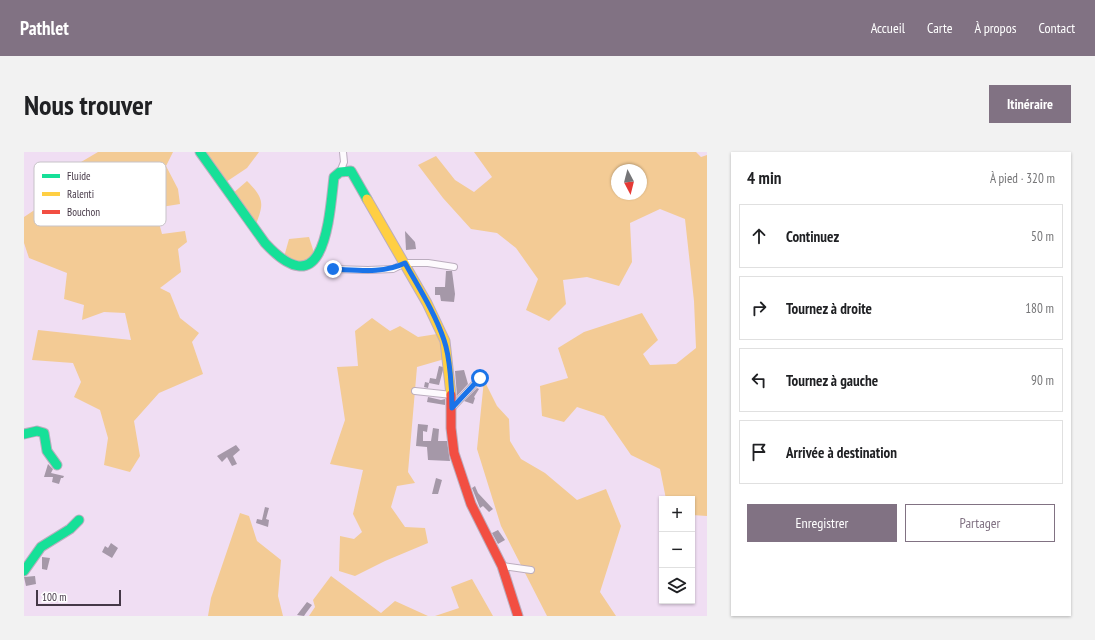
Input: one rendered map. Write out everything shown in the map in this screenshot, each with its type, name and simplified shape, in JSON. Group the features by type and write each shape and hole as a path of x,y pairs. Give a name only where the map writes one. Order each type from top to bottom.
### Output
{"street":[{"path":"200,152 216,172 258,238 273,254 293,266 306,265 313,260 321,249 328,221 334,177 340,172 344,162 343,152"},
{"path":"340,172 351,171 427,303 445,342 452,395 451,435 462,480 471,504 502,566 518,616"},
{"path":"333,269 393,269 405,263 454,267"},
{"path":"452,408 480,378"},
{"path":"415,391 452,395"},
{"path":"24,434 37,432 44,433 47,451 57,465"},
{"path":"24,571 41,547 70,529 79,520"},
{"path":"502,566 531,570"}],"shaded area":[{"path":"98,152 173,152 166,166 166,162 81,162"},
{"path":"200,152 259,152 247,168 223,184"},
{"path":"474,152 696,152 701,157 707,155 707,516 695,515 695,496 665,496 660,469 631,455 604,416 577,407 564,422 542,416 540,386 568,378 558,348 584,332 642,313 658,340 643,354 650,365 676,364 696,348 694,301 685,219 660,209 630,223 632,262 619,286 587,277 563,280 566,304 549,321 526,310 538,279 516,248 497,233 471,229 443,198 418,165 436,156 455,180 474,192 492,177"},
{"path":"166,166 178,189 180,204 166,206"},
{"path":"247,181 258,194 261,205 261,210 253,233 231,195"},
{"path":"34,210 34,226 160,226 162,234 185,231 187,242 178,249 181,272 160,288 170,293 180,318 199,333 192,342 203,374 159,393 134,421 140,456 130,472 104,465 108,438 100,410 74,397 81,382 73,363 32,360 38,330 131,340 125,313 104,312 82,320 84,305 64,299 67,273 29,258 24,243 24,217"},
{"path":"309,237 316,259 304,271 294,268 284,257 289,239"},
{"path":"372,318 390,331 400,326 418,337 437,334 448,358 417,367 408,472 415,483 397,486 391,507 405,527 425,528 428,543 385,561 355,576 339,571 340,536 354,539 362,532 353,514 363,470 330,464 345,420 337,367 358,366 355,331"},
{"path":"484,380 497,406 509,419 510,441 521,459 545,473 577,500 606,489 621,526 600,592 616,616 547,616 501,526 477,449"},
{"path":"240,513 249,516 257,541 281,560 278,596 283,616 208,616 211,598"},
{"path":"331,576 381,613 395,601 428,616 309,616 315,607 313,600"},
{"path":"472,579 493,616 435,616 459,608 451,587"}],"building":[{"path":"405,231 415,242 416,249 406,250"},
{"path":"446,271 452,271 455,294 454,302 441,301 440,295 435,295 435,287 445,287"},
{"path":"439,366 443,367 439,385 429,383 430,378 436,379"},
{"path":"464,370 468,384 457,396 455,371"},
{"path":"425,382 429,383 428,388 424,387"},
{"path":"477,388 479,389 474,397 473,404 464,401"},
{"path":"428,397 441,400 445,399 445,405 427,402"},
{"path":"418,424 428,425 427,432 423,431 423,441 431,441 433,428 439,429 438,441 447,441 450,461 428,460 427,447 416,446"},
{"path":"236,445 240,450 233,456 237,464 232,466 227,457 222,462 217,456"},
{"path":"48,464 53,469 51,473 64,476 61,478 59,484 52,482 53,477 44,477"},
{"path":"436,478 442,480 438,494 432,494"},
{"path":"475,486 478,493 493,509 489,512 483,506 480,508 472,488"},
{"path":"265,507 269,508 266,519 269,520 268,527 256,523 257,519 262,520"},
{"path":"498,530 505,540 498,544 492,533"},
{"path":"111,543 118,548 112,558 102,552 105,546 108,548"},
{"path":"42,557 50,558 47,570 42,569"},
{"path":"35,576 36,584 26,586 24,577"},
{"path":"307,602 312,605 304,616 297,615"}],"traffic: fast":[{"path":"200,152 265,243 285,261 300,266 312,262 320,250 326,233 330,214 334,177 340,172 351,171 367,199"},
{"path":"24,434 37,431 44,433 47,451 57,465"},
{"path":"24,571 41,547 70,529 79,520"}],"traffic: slow":[{"path":"367,199 427,303 445,341 451,395"}],"traffic: jam":[{"path":"451,395 451,428 454,453 471,504 502,566 518,616"}],"route":[{"path":"333,269 393,269 405,263 427,303 445,342 451,384 452,408 480,378"}]}
